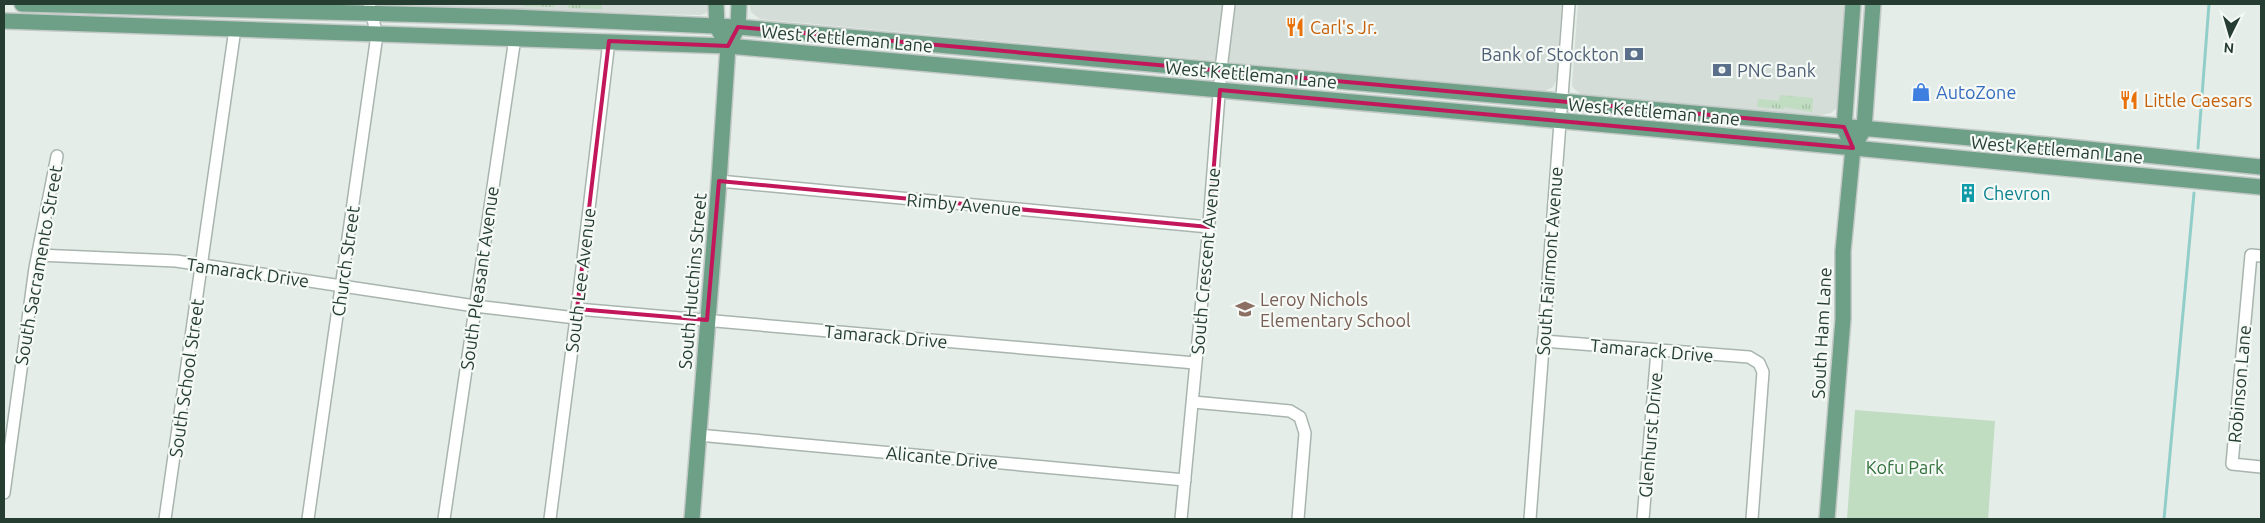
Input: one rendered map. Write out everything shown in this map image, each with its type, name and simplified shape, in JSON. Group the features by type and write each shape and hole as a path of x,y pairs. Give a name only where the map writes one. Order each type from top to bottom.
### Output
{"main road":[{"name":"West Kettleman Lane","path":"22,4 370,9 738,27 1221,69 1864,130 2058,146 2261,167"},
{"path":"716,4 717,27 728,46"},
{"name":"South Hutchins Street","path":"692,519 728,46 738,27 739,4"},
{"name":"South Ham Lane","path":"1853,4 1844,127 1853,148"},
{"name":"South Ham Lane","path":"1827,519 1843,319 1843,251 1853,148 1864,130 1874,4"},
{"name":"West Kettleman Lane","path":"4,21 728,46 2261,187"},
{"path":"920,63 941,57 959,47"}],"street":[{"name":"South Crescent Avenue","path":"1181,519 1209,227 1221,69 1229,4"},
{"name":"South Fairmont Avenue","path":"1530,519 1569,4"},
{"name":"Church Street","path":"308,519 377,35 370,9"},
{"name":"South School Street","path":"165,519 203,266 235,29"},
{"name":"South Pleasant Avenue","path":"444,519 515,38"},
{"name":"South Lee Avenue","path":"550,519 577,314 609,41"},
{"name":"South Sacramento Street","path":"4,493 38,255 57,156"},
{"name":"Rimby Avenue","path":"719,181 1209,227"},
{"name":"Tamarack Drive","path":"38,255 176,261 475,306 577,314 707,320 1195,363"},
{"name":"Robinson Lane","path":"2261,256 2250,255 2232,464 2261,467"},
{"name":"Tamarack Drive","path":"1543,341 1749,358 1759,363 1763,372 1752,519"},
{"name":"Glenhurst Drive","path":"1643,519 1657,351"},
{"path":"1192,402 1290,411 1300,417 1305,433 1298,519"},
{"name":"Alicante Drive","path":"698,435 1185,480"}],"highlighted area":[{"path":"738,27 1844,127 1853,148 1220,90 1209,227 719,181 707,320 577,309 609,41 728,46"}],"shaded area":[{"path":"382,4 711,4 706,13 700,15 387,6"},
{"path":"749,4 1562,4 1556,81 1553,87 1545,91 760,19 751,12"},
{"path":"1578,4 1850,4 1839,106 1831,113 1817,116 1582,95 1572,85"}],"green space":[{"path":"523,4 555,4 554,7 523,6"},
{"path":"568,4 602,4 602,9 568,8"},
{"path":"1780,95 1813,98 1812,112 1784,107 1784,109 1757,107 1758,99 1779,101"},
{"name":"Kofu Park","path":"1855,410 1995,421 1988,519 1847,519"}],"waterway":[{"path":"2198,148 2209,4"},
{"path":"2164,519 2194,193"}],"place":[{"name":"Carl's Jr.","path":"1295,27"},
{"name":"Bank of Stockton","path":"1634,54"},
{"name":"PNC Bank","path":"1722,70"},
{"name":"AutoZone","path":"1921,92"},
{"name":"Little Caesars","path":"2129,100"},
{"name":"Chevron","path":"1968,193"},
{"name":"Leroy Nichols Elementary School","path":"1245,309"}]}
